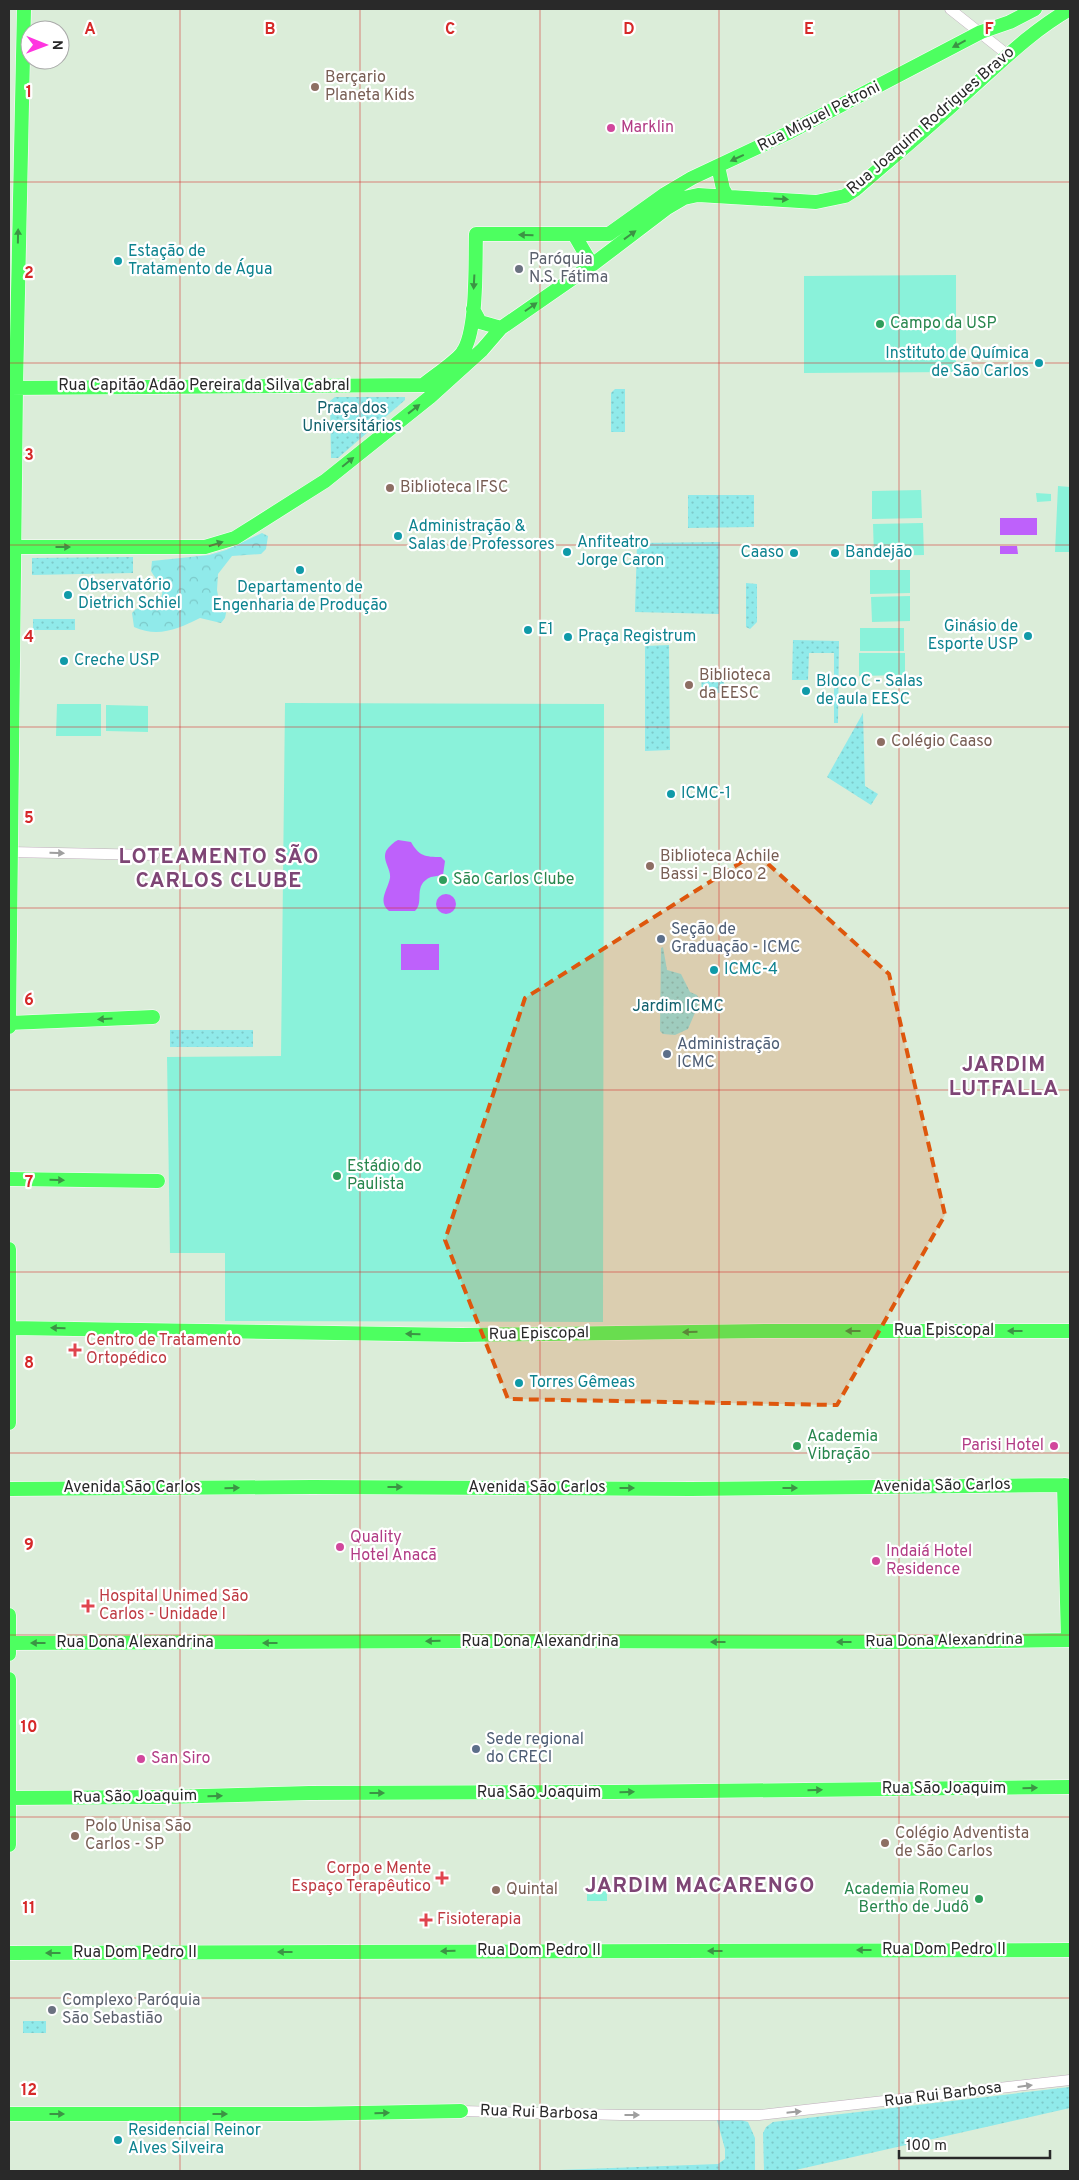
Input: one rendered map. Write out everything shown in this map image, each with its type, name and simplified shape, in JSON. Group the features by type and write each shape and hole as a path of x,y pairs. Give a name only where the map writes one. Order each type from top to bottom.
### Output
{"main road":[{"path":"9,1027 12,388 24,9"},
{"name":"Rua Miguel Petroni","path":"575,236 609,234 665,194 692,178 794,130 981,32 1010,22 1035,9"},
{"name":"Rua Joaquim Rodrigues Bravo","path":"426,391 482,350 501,328 592,265 667,208 684,198 698,195 816,202 845,196 888,162 1023,40 1070,9"},
{"path":"1010,22 1019,28 1023,40"},
{"path":"718,166 723,189 727,196"},
{"path":"11,547 205,548 235,538 325,481 426,391 462,353 471,329 476,234 575,236 592,265"},
{"path":"473,309 480,322 501,328"},
{"name":"Rua Capitão Adão Pereira da Silva Cabral","path":"12,388 399,386 426,391"},
{"path":"9,1023 153,1017"},
{"path":"9,1179 158,1181"},
{"path":"9,1249 9,1423"},
{"name":"Rua Episcopal","path":"10,1328 462,1335 765,1331 1070,1331"},
{"path":"1068,1484 1069,1640"},
{"name":"Avenida São Carlos","path":"9,1489 312,1487 700,1489 1068,1484"},
{"path":"9,1615 9,1654"},
{"name":"Rua Dona Alexandrina","path":"9,1644 1069,1640"},
{"path":"9,1679 9,1845"},
{"name":"Rua São Joaquim","path":"9,1798 164,1797 318,1793 1070,1787"},
{"name":"Rua Dom Pedro II","path":"9,1953 1070,1950"},
{"name":"Rua Rui Barbosa","path":"9,2114 306,2114 461,2111"}],"street":[{"path":"950,9 1008,55"},
{"path":"10,852 154,855"},
{"name":"Rua Rui Barbosa","path":"461,2111 621,2115 758,2115 1069,2081"}],"highlighted area":[{"path":"756,853 889,974 945,1215 837,1405 508,1399 445,1240 525,998"}],"green space":[{"path":"615,389 625,389 625,432 611,432 611,393"},
{"name":"Praça dos Universitários","path":"335,397 405,397 405,400 338,458 331,458 330,401"},
{"path":"688,495 754,495 754,527 688,528"},
{"path":"262,533 268,536 266,549 261,554 232,556 218,574 217,590 219,601 226,613 221,623 200,618 176,629 160,632 151,632 134,627 132,613 136,609 159,603 161,597 161,586 151,571 152,561 209,555 226,550"},
{"path":"720,542 719,614 635,612 637,543"},
{"path":"133,557 133,573 32,575 32,558"},
{"path":"746,583 757,584 757,622 750,629 746,627"},
{"path":"33,619 75,619 75,630 33,630"},
{"path":"793,640 839,641 838,723 834,723 834,653 809,653 808,680 792,680"},
{"path":"669,645 670,750 645,751 645,646"},
{"path":"724,677 724,693 702,693 701,678"},
{"path":"863,713 865,786 878,794 871,805 827,777"},
{"name":"Jardim ICMC","path":"663,947 667,970 681,974 690,992 697,995 700,1001 688,1029 675,1035 663,1034 660,1031 661,948"},
{"path":"170,1030 253,1030 253,1047 170,1047"},
{"path":"23,2021 46,2021 46,2033 23,2033"},
{"path":"1070,2087 1070,2108 791,2171 764,2171 763,2133 766,2127 773,2122"},
{"path":"717,2120 741,2120 748,2122 755,2138 755,2171 532,2171 718,2164 725,2159 725,2149"}],"shaded area":[{"name":"Campo da USP","path":"956,275 956,372 804,373 804,276"},
{"path":"1058,486 1070,487 1070,552 1055,552"},
{"path":"921,490 922,518 872,519 872,491"},
{"path":"1036,493 1051,494 1051,501 1037,502"},
{"path":"1000,518 1037,518 1037,535 1000,535"},
{"path":"923,523 924,555 874,556 873,524"},
{"path":"1000,546 1017,546 1018,554 1000,554"},
{"path":"870,570 910,570 910,593 870,594"},
{"path":"910,596 910,621 872,622 871,597"},
{"path":"860,628 904,628 904,651 860,651"},
{"path":"859,653 905,653 905,675 859,676"},
{"name":"São Carlos Clube","path":"285,703 604,704 603,1322 225,1321 225,1253 170,1253 167,1057 281,1056"},
{"path":"57,704 101,704 101,736 56,736"},
{"path":"106,705 148,706 148,732 106,731"},
{"path":"398,840 411,842 423,855 441,857 445,861 443,875 431,877 422,884 418,907 415,911 389,911 384,904 384,895 390,878 385,855 389,847"},
{"path":"446,894 453,897 456,904 453,911 446,914 439,911 436,904 439,897"},
{"path":"401,944 439,944 439,970 401,970"},
{"path":"587,1886 607,1886 607,1901 587,1901"}],"place":[{"name":"Berçario Planeta Kids","path":"315,87"},
{"name":"Marklin","path":"611,128"},
{"name":"Estação de Tratamento de Água","path":"118,261"},
{"name":"Paróquia N.S. Fátima","path":"519,269"},
{"name":"Campo da USP","path":"880,324"},
{"name":"Instituto de Química de São Carlos","path":"1039,363"},
{"name":"Biblioteca IFSC","path":"390,488"},
{"name":"Administração & Salas de Professores","path":"398,536"},
{"name":"Anfiteatro Jorge Caron","path":"567,552"},
{"name":"Caaso","path":"794,553"},
{"name":"Bandejão","path":"835,553"},
{"name":"Departamento de Engenharia de Produção","path":"300,570"},
{"name":"Observatório Dietrich Schiel","path":"68,595"},
{"name":"E1","path":"528,630"},
{"name":"Ginásio de Esporte USP","path":"1028,636"},
{"name":"Praça Registrum","path":"568,637"},
{"name":"Creche USP","path":"64,661"},
{"name":"Biblioteca da EESC","path":"689,685"},
{"name":"Bloco C - Salas de aula EESC","path":"806,691"},
{"name":"Colégio Caaso","path":"881,742"},
{"name":"ICMC-1","path":"671,794"},
{"name":"Biblioteca Achile Bassi - Bloco 2","path":"650,866"},
{"name":"São Carlos Clube","path":"443,880"},
{"name":"Seção de Graduação - ICMC","path":"661,939"},
{"name":"ICMC-4","path":"714,970"},
{"name":"Administração ICMC","path":"667,1054"},
{"name":"Estádio do Paulista","path":"337,1176"},
{"name":"Centro de Tratamento Ortopédico","path":"75,1350"},
{"name":"Torres Gêmeas","path":"519,1383"},
{"name":"Academia Vibração","path":"797,1446"},
{"name":"Parisi Hotel","path":"1054,1446"},
{"name":"Quality Hotel Anacã","path":"340,1547"},
{"name":"Indaiá Hotel Residence","path":"876,1561"},
{"name":"Hospital Unimed São Carlos - Unidade I","path":"88,1606"},
{"name":"Sede regional do CRECI","path":"476,1749"},
{"name":"San Siro","path":"141,1759"},
{"name":"Polo Unisa São Carlos - SP","path":"75,1836"},
{"name":"Colégio Adventista de São Carlos","path":"885,1843"},
{"name":"Corpo e Mente Espaço Terapêutico","path":"442,1878"},
{"name":"Quintal","path":"496,1890"},
{"name":"Academia Romeu Bertho de Judô","path":"979,1899"},
{"name":"Fisioterapia","path":"426,1920"},
{"name":"Complexo Paróquia São Sebastião","path":"52,2010"},
{"name":"Residencial Reinor Alves Silveira","path":"118,2140"}],"district":[{"name":"LOTEAMENTO SÃO CARLOS CLUBE","path":"219,869"},
{"name":"JARDIM LUTFALLA","path":"1004,1077"},
{"name":"JARDIM MACARENGO","path":"700,1886"}]}
